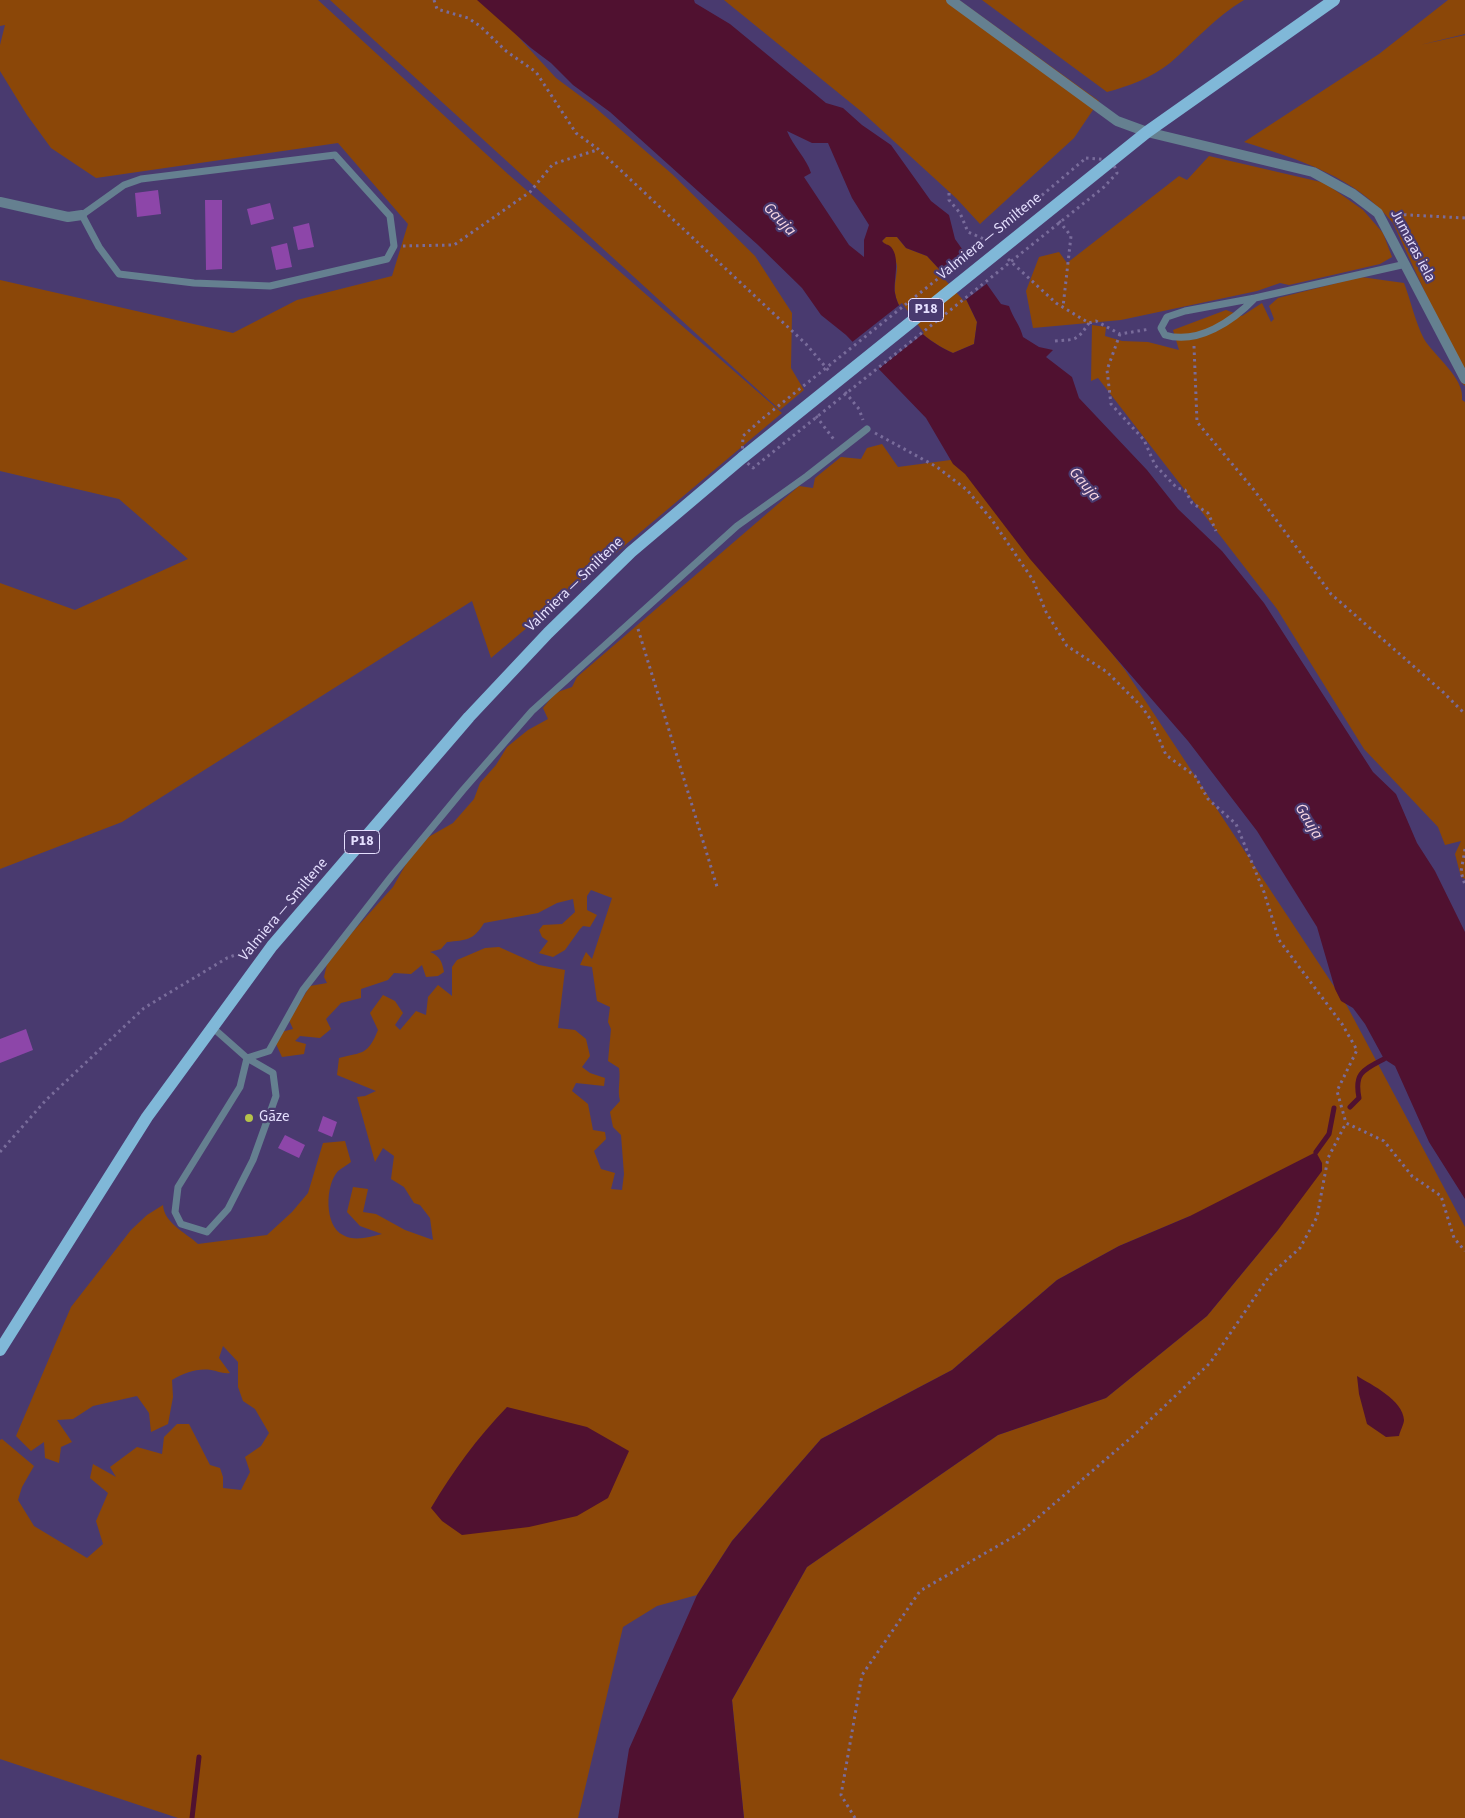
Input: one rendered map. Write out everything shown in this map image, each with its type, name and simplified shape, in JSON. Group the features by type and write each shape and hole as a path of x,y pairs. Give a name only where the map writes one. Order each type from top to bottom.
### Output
{"main road":[{"name":"Valmiera — Smiltene","path":"0,1350 147,1117 272,946 469,718 548,633 630,552 742,458 811,411 1044,214 1148,132 1334,0"}],"street":[{"name":"Jumaras iela","path":"951,0 1117,120 1148,132 1314,172 1353,194 1378,213 1465,379"},
{"path":"0,202 68,217 82,215"}],"lane":[{"path":"335,155 390,216 394,246 387,259 270,286 194,283 119,274 99,247 82,215 124,185 141,179 335,155"},
{"path":"1255,298 1239,315 1208,332 1178,339 1165,335 1161,328 1167,317 1185,311 1255,298 1406,264"},
{"path":"247,1058 269,1051 303,990 391,877 532,711 737,526 866,429"},
{"path":"212,1027 247,1058 273,1073 276,1096 253,1160 228,1209 207,1232 181,1224 175,1212 178,1187 240,1087 247,1058"}],"path":[{"path":"434,0 437,9 468,18 480,26 506,51 536,72 576,133 598,149 806,344 830,373"},
{"path":"394,246 454,245 530,192 553,164 598,149"},
{"path":"796,391 1034,202"},
{"path":"1378,213 1465,218"},
{"path":"1059,221 1071,236 1063,307 1089,323"},
{"path":"1054,341 1069,342 1079,338 1089,323 1096,321 1120,334 1161,328"},
{"path":"1120,334 1107,370 1111,404 1144,440 1155,465 1177,488 1185,490 1192,502 1208,513 1216,531"},
{"path":"1193,335 1197,422 1254,490 1330,594 1443,692 1465,714"},
{"path":"841,387 859,409 866,429 937,467 966,490 992,520 1032,580 1046,612 1067,646 1107,672 1142,707 1151,720 1166,755 1195,776 1208,799 1236,824 1264,892 1279,940 1342,1024 1357,1050 1337,1092 1346,1123 1328,1158 1317,1217 1300,1248 1270,1275 1210,1363 1133,1436 1020,1533 920,1592 862,1676 841,1795 855,1818"},
{"path":"811,411 841,449"},
{"path":"635,619 718,890"},
{"path":"1465,849 1461,872 1465,885"},
{"path":"0,1152 46,1100 144,1008 227,958 251,948 272,946"},
{"path":"1346,1123 1384,1142 1412,1176 1441,1196 1454,1238 1465,1251"}],"shaded area":[{"path":"0,0 318,0 509,175 782,413 491,658 472,601 122,822 0,869 0,583 75,610 188,559 119,499 0,471 0,280 233,333 297,300 392,276 408,224 338,143 96,178 51,148 27,115 0,71 0,45 5,25 0,26"},
{"path":"330,0 479,0 500,17 556,78 591,104 672,174 755,256 792,313 791,368 804,390 780,410"},
{"path":"724,0 959,0 1099,101 1074,138 980,224 956,198 862,112"},
{"path":"982,0 1244,0 1215,21 1163,68 1140,81 1107,92"},
{"path":"1448,0 1465,0 1465,34 1420,45 1465,35 1465,386 1461,382 1460,368 1393,223 1378,207 1343,181 1305,163 1244,142 1379,54"},
{"path":"1209,156 1325,183 1363,210 1383,233 1392,257 1380,264 1289,285 1280,283 1257,291 1121,320 1033,328 1026,291 1039,257 1059,252 1067,263 1179,176 1187,180"},
{"path":"886,237 897,237 906,248 927,256 965,297 977,322 974,344 953,353 926,337 909,321 895,293 897,266 891,247 885,245 882,241"},
{"path":"1361,277 1404,283 1424,339 1454,376 1462,392 1462,400 1465,402 1465,879 1461,877 1455,854 1461,841 1445,845 1438,827 1364,749 1277,609 1098,378 1091,381 1092,325 1106,327 1105,336 1122,341 1148,342 1179,350 1173,330 1226,310 1242,316 1262,303 1271,322 1274,319 1269,306 1278,298"},
{"path":"882,444 898,467 958,459 1125,670 1347,1006 1465,1227 1465,1818 744,1818 732,1700 807,1567 998,1435 1106,1398 1207,1316 1278,1230 1190,1216 1119,1246 1057,1280 952,1370 821,1439 732,1541 697,1595 657,1606 623,1627 578,1818 178,1818 0,1759 0,1440 2,1439 34,1466 22,1487 18,1500 34,1526 87,1558 103,1544 96,1521 108,1493 90,1478 93,1464 116,1477 110,1467 137,1447 162,1454 164,1437 177,1424 189,1424 210,1465 220,1468 223,1477 223,1488 241,1490 250,1472 245,1457 261,1446 269,1433 255,1409 243,1401 238,1387 238,1362 223,1346 219,1358 230,1373 196,1370 172,1380 173,1397 168,1424 151,1432 149,1413 137,1396 93,1406 73,1419 57,1420 72,1442 61,1447 59,1463 45,1458 44,1442 31,1451 16,1436 71,1307 131,1230 147,1215 163,1205 164,1211 171,1222 198,1244 267,1235 292,1212 308,1193 323,1143 345,1141 351,1162 338,1171 334,1177 328,1205 332,1223 337,1230 343,1235 352,1238 382,1234 360,1226 347,1212 353,1187 368,1189 363,1212 376,1214 405,1230 433,1240 430,1218 420,1205 414,1203 404,1187 391,1179 394,1156 383,1148 375,1162 357,1097 376,1091 337,1075 339,1058 364,1051 371,1044 378,1030 370,1013 383,995 395,1001 403,1013 395,1025 400,1030 416,1011 426,1015 428,997 438,985 452,996 452,967 457,960 485,948 499,947 539,965 565,970 558,1028 575,1030 586,1039 590,1056 582,1067 590,1073 605,1078 604,1086 576,1083 572,1091 588,1104 593,1130 605,1132 606,1139 594,1151 601,1169 615,1173 611,1189 622,1190 624,1174 621,1135 613,1127 610,1112 620,1101 620,1077 619,1068 608,1061 611,1029 608,1022 610,1007 597,1001 592,967 580,965 586,952 592,959 612,898 591,890 587,896 587,910 597,915 590,927 583,926 565,950 553,957 539,953 548,941 542,937 539,930 543,925 562,924 575,912 573,899 557,903 538,913 484,923 472,936 459,941 447,942 441,949 430,952 438,957 442,965 444,972 438,976 426,977 422,965 411,974 394,973 388,980 361,989 361,998 341,1003 326,1019 331,1029 320,1038 300,1036 295,1041 306,1044 304,1054 282,1057 276,1044 281,1032 293,1029 289,1020 310,986 327,983 324,977 327,964 348,937 393,887 406,864 425,839 453,823 474,799 480,783 496,765 507,747 528,730 548,719 543,708 555,693 572,687 577,677 799,486 813,488 815,478 841,457 861,459 867,448"}],"water":[{"name":"Gauja","path":"477,0 694,0 695,3 730,24 826,103 843,108 862,125 891,145 931,201 949,215 955,239 1001,304 1009,306 1023,337 1039,347 1053,350 1046,357 1072,377 1079,398 1147,470 1178,509 1222,551 1264,603 1373,772 1396,794 1417,843 1435,871 1465,932 1465,1199 1429,1142 1395,1066 1384,1059 1365,1024 1353,1008 1341,1001 1335,989 1317,927 1257,831 1188,741 1030,559 965,474 953,464 926,418 846,335 821,315 802,288 758,245 610,112 573,85 551,63 531,48","holes":["787,131 812,143 828,143 852,198 869,225 864,240 864,257 849,245 804,177 811,173","886,237 897,237 906,248 927,256 965,297 977,322 974,344 953,353 926,337 909,321 895,293 896,257 891,247 882,241"]},
{"path":"1316,1152 1322,1163 1322,1171 1278,1230 1207,1316 1106,1398 998,1435 807,1567 732,1700 744,1818 618,1818 629,1749 697,1595 732,1541 821,1439 952,1370 1057,1280 1119,1246 1190,1216"},
{"path":"1357,1376 1386,1394 1398,1406 1404,1420 1399,1436 1386,1437 1367,1424 1359,1394"},
{"path":"507,1407 587,1427 629,1451 608,1498 577,1516 529,1527 462,1535 442,1521 431,1508 466,1455"}],"pier":[{"path":"966,252 989,282 964,301 939,273"},
{"path":"902,303 924,333 876,371 851,343"}],"building":[{"path":"158,190 161,214 137,217 135,193"},
{"path":"205,200 222,200 222,269 206,270"},
{"path":"270,203 274,219 251,225 247,209"},
{"path":"309,223 314,247 298,250 293,227"},
{"path":"287,243 292,267 276,270 271,247"},
{"path":"26,1029 33,1050 0,1063 0,1039"},
{"path":"323,1116 337,1122 332,1137 318,1131"},
{"path":"285,1135 305,1145 299,1158 278,1148"}],"waterway":[{"path":"1350,1107 1359,1098 1358,1083 1362,1073 1384,1059"},
{"path":"1316,1152 1329,1134 1334,1108"},
{"path":"192,1818 199,1757"}],"place":[{"name":"Gāze","path":"249,1118"}]}
